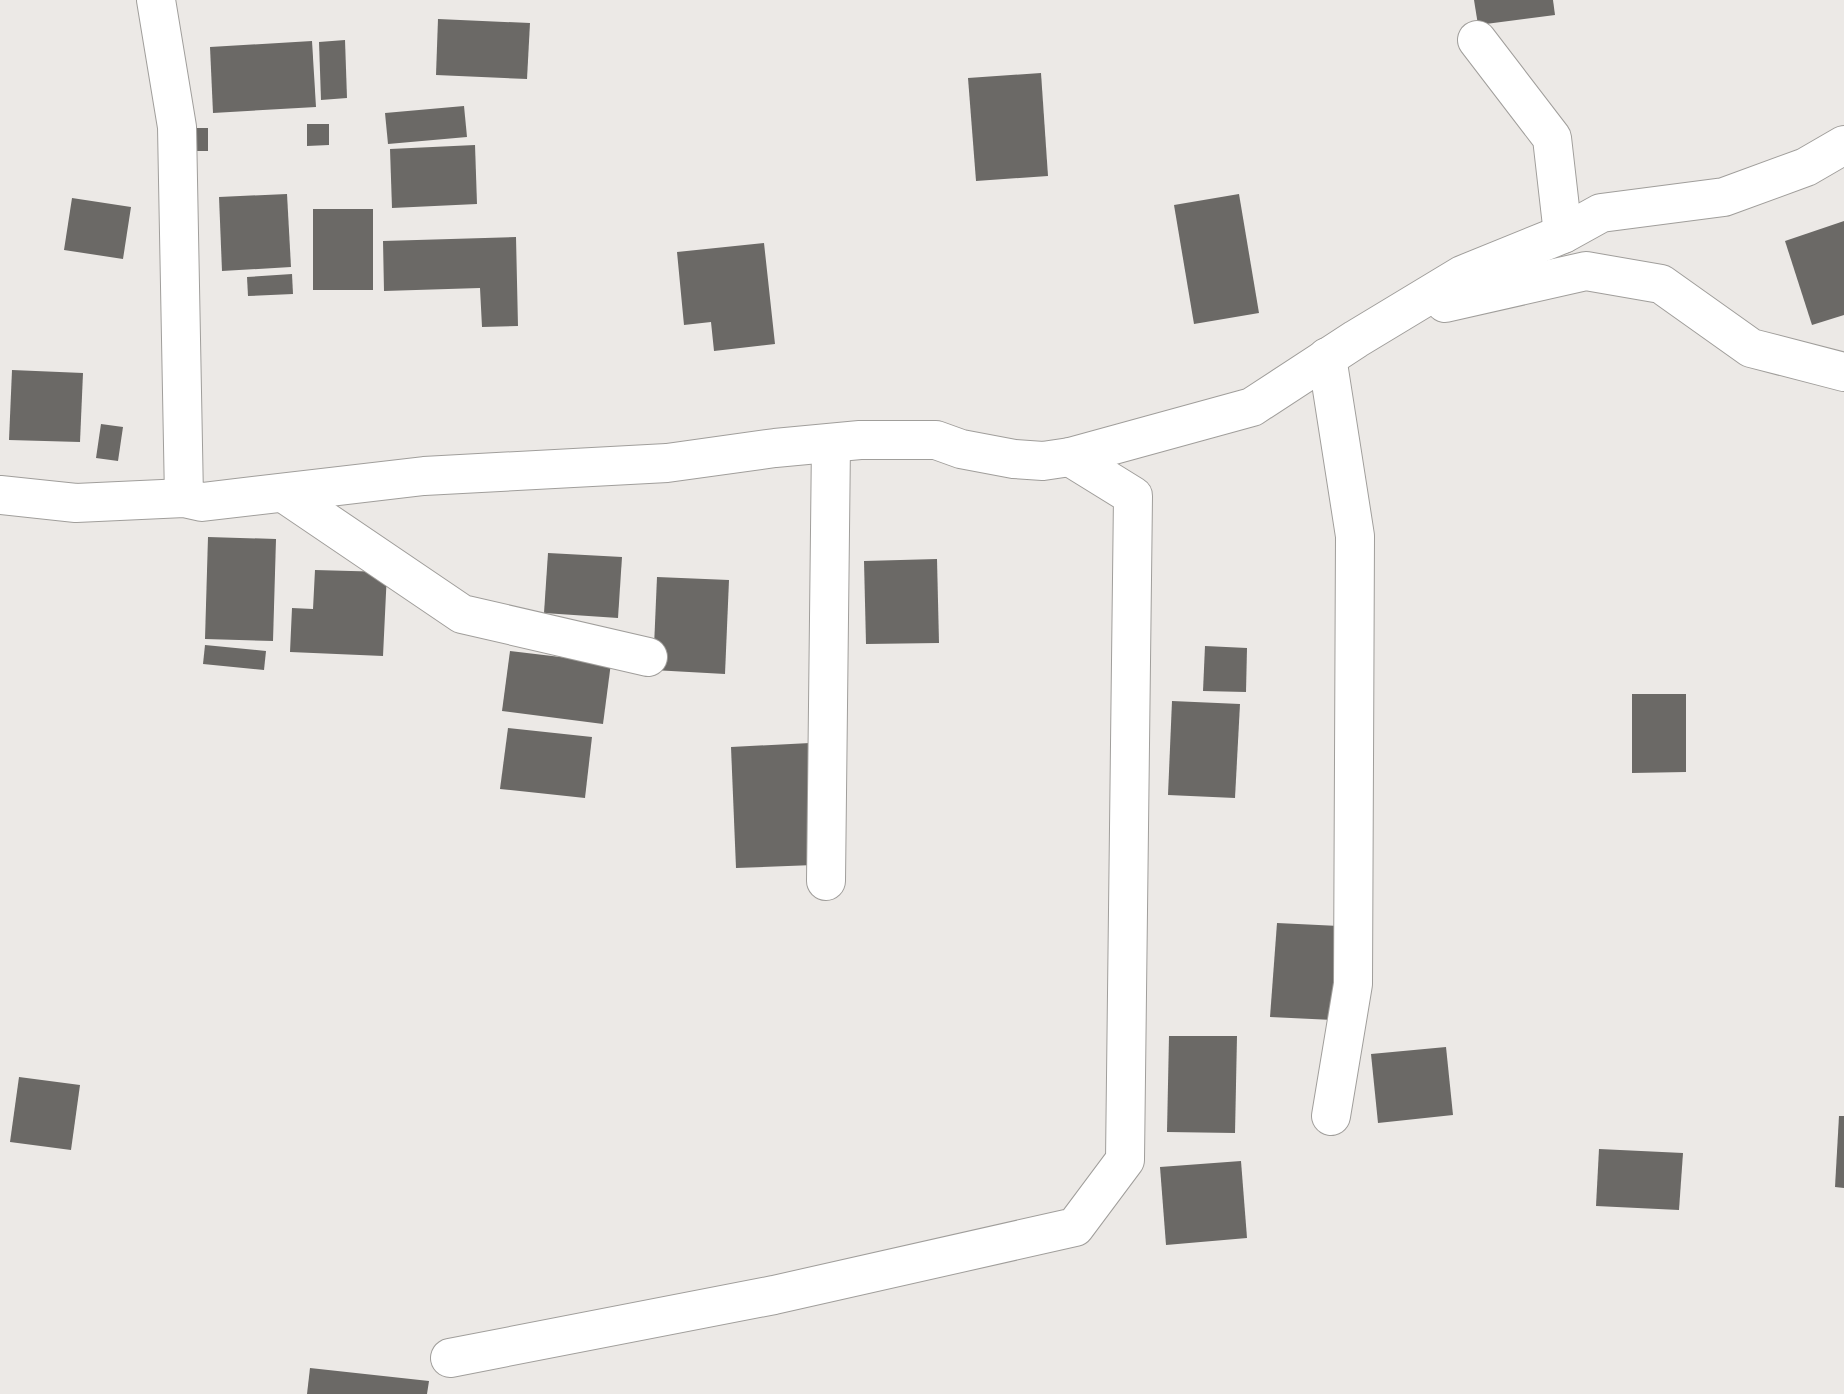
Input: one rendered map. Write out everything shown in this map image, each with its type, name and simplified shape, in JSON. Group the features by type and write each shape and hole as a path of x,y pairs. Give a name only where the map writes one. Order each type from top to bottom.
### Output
{"street":[{"path":"156,0 177,127 184,498"},
{"path":"1477,40 1552,138 1563,234"},
{"path":"0,495 76,503 184,498 202,502 424,476 667,463 775,448 860,440 936,440 961,449 1014,459 1043,461 1070,457 1252,407 1327,357 1462,275 1563,234 1601,213 1724,197 1806,167 1844,145"},
{"path":"1396,315 1586,271 1661,284 1751,348 1844,372"},
{"path":"1327,357 1354,536 1353,985 1331,1116"},
{"path":"826,881 831,443"},
{"path":"450,1358 774,1294 1074,1227 1125,1160 1133,496 1070,457"},
{"path":"285,494 462,614 648,657"}],"building":[{"path":"1474,0 1553,0 1555,15 1478,25"},
{"path":"438,19 530,23 527,79 436,75"},
{"path":"345,40 347,98 321,100 319,42"},
{"path":"312,41 316,107 213,113 210,47"},
{"path":"1041,73 1048,176 976,181 968,78"},
{"path":"464,106 467,137 388,144 385,113"},
{"path":"307,124 329,124 329,145 307,146"},
{"path":"194,128 208,128 208,151 195,151"},
{"path":"475,145 477,204 392,208 390,149"},
{"path":"287,194 291,267 222,271 219,197"},
{"path":"1239,194 1259,313 1194,324 1174,205"},
{"path":"72,198 131,207 123,259 64,250"},
{"path":"313,209 373,209 373,290 313,290"},
{"path":"1844,221 1844,315 1812,325 1785,241"},
{"path":"516,237 518,326 482,327 480,288 384,291 383,241"},
{"path":"764,243 775,344 714,351 711,322 684,325 677,252"},
{"path":"292,274 293,294 248,296 247,277"},
{"path":"12,370 83,373 80,442 9,440"},
{"path":"101,424 123,427 118,461 96,458"},
{"path":"208,537 276,539 273,641 205,639"},
{"path":"548,553 622,557 618,618 544,613"},
{"path":"937,559 939,643 866,644 864,561"},
{"path":"315,570 387,572 383,656 290,652 292,608 313,609"},
{"path":"657,577 729,580 725,674 653,670"},
{"path":"205,645 266,651 264,670 203,664"},
{"path":"1205,646 1247,648 1246,692 1203,691"},
{"path":"510,651 611,663 603,724 502,711"},
{"path":"1632,694 1686,694 1686,772 1632,773"},
{"path":"1172,701 1240,704 1235,798 1168,795"},
{"path":"508,728 592,737 585,798 500,789"},
{"path":"810,743 814,865 736,868 731,747"},
{"path":"1277,923 1339,926 1333,1020 1270,1017"},
{"path":"1169,1036 1237,1036 1235,1133 1167,1132"},
{"path":"1446,1047 1453,1115 1378,1123 1371,1054"},
{"path":"19,1077 80,1085 71,1150 10,1142"},
{"path":"1839,1116 1844,1116 1844,1188 1835,1187"},
{"path":"1599,1149 1683,1153 1679,1210 1596,1206"},
{"path":"1241,1161 1247,1238 1166,1245 1160,1167"},
{"path":"310,1368 429,1381 427,1394 307,1394"}]}
